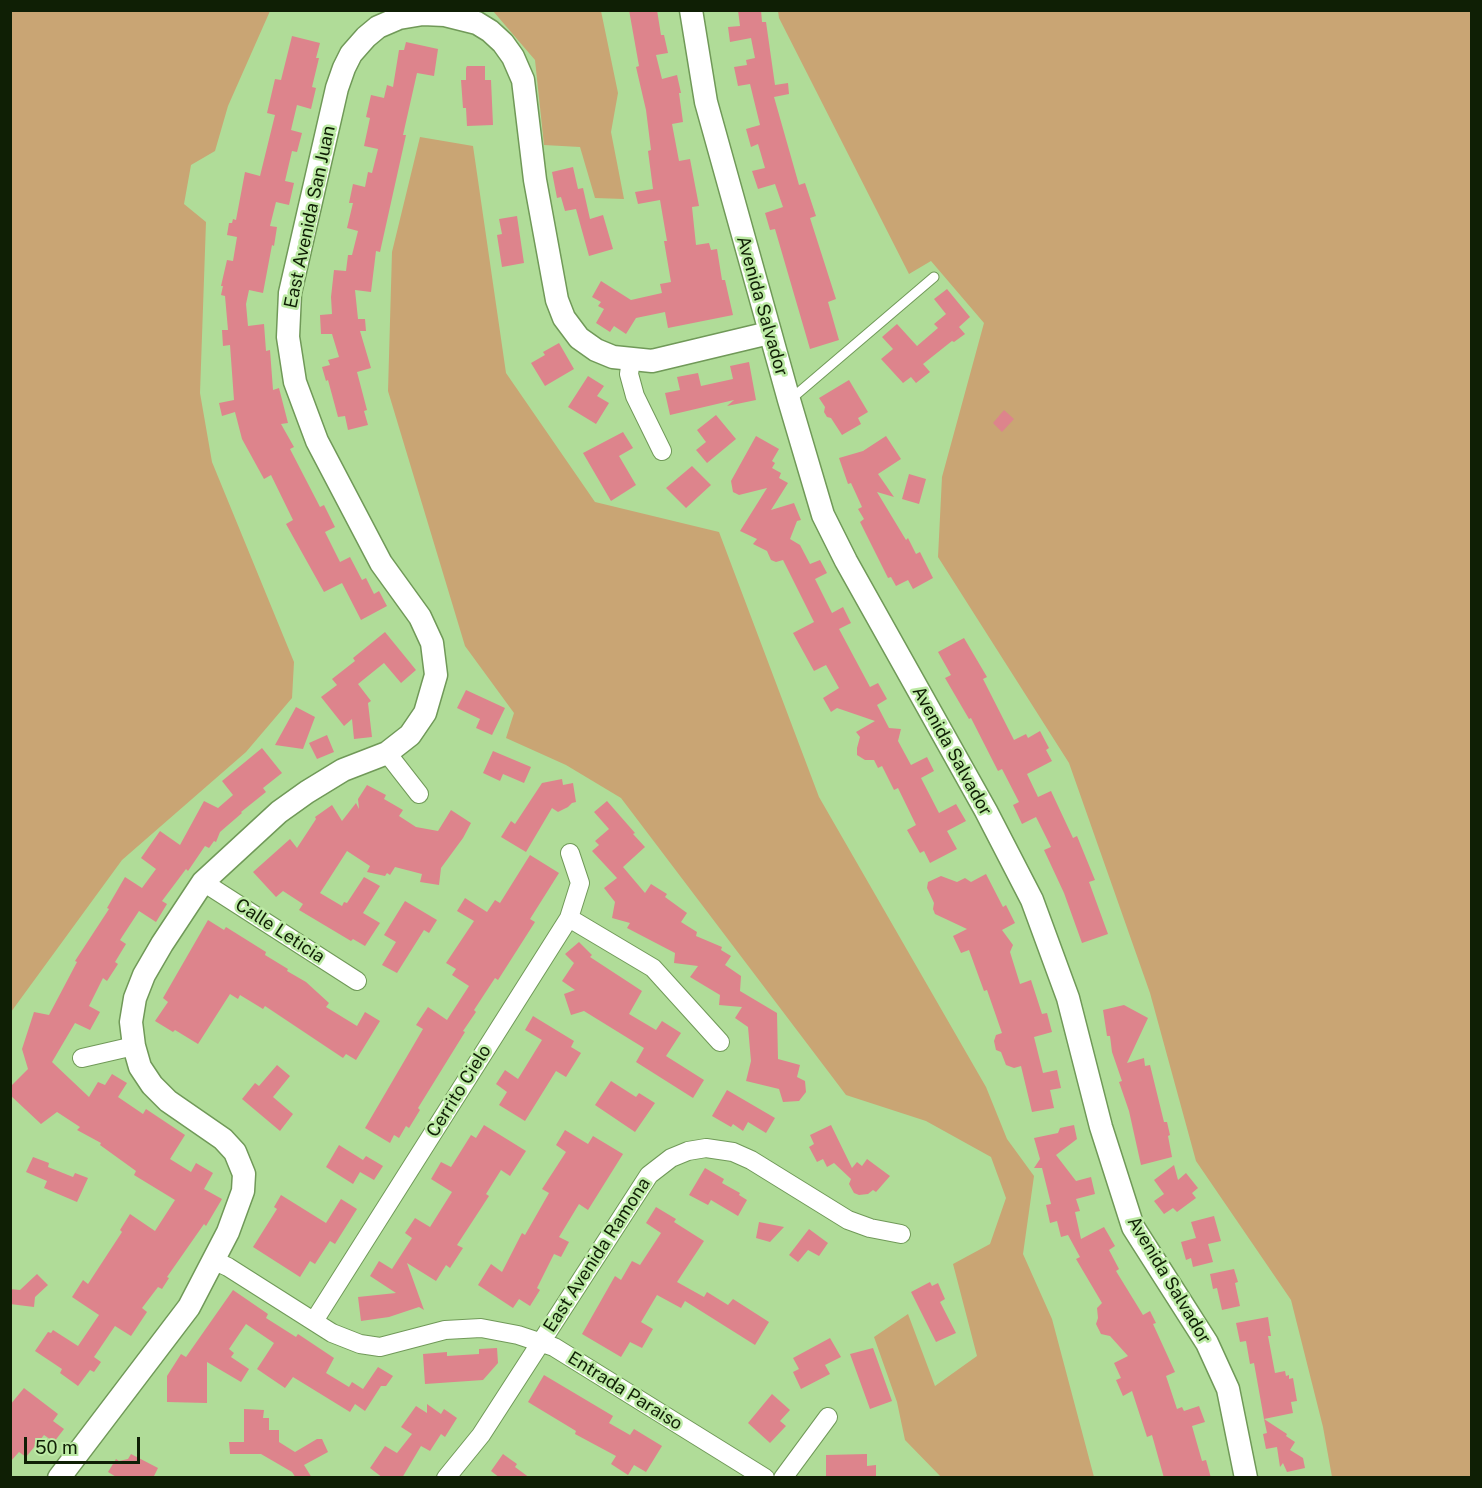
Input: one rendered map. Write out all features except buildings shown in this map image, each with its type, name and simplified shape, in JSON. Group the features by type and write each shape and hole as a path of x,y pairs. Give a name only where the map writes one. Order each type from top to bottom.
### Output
{"street":[{"name":"Avenida Salvador","path":"690,10 706,102 789,400 828,524 846,561 986,811 1032,900 1068,998 1101,1127 1133,1227 1207,1343 1228,1389 1246,1478"},
{"name":"East Avenida San Juan","path":"59,1478 189,1307 228,1232 243,1191 244,1174 235,1152 224,1139 168,1101 152,1085 140,1067 134,1046 133,1014 135,998 144,975 203,882 279,812 343,770 387,753 410,735 425,713 436,675 432,644 420,617 381,563 317,441 295,382 288,337 290,293 337,88 351,54 378,27 410,13 445,15 477,23 503,43 513,57 523,80 535,180 560,309 579,338 596,350 613,357 652,361 770,333"},
{"path":"631,360 629,374 635,396 662,451"},
{"path":"387,753 419,794"},
{"name":"Cerrito Cielo","path":"314,1321 569,918 580,883 570,853"},
{"name":"Calle Leticia","path":"203,882 357,981"},
{"path":"569,918 653,968 720,1042"},
{"path":"82,1058 134,1046"},
{"name":"East Avenida Ramona","path":"446,1478 481,1435 649,1174 662,1162 688,1151 706,1148 733,1152 751,1160 848,1220 870,1228 901,1234"},
{"name":"Entrada Paraiso","path":"213,1260 314,1321 360,1344 380,1347 445,1330 462,1329 499,1330 541,1342 572,1357 765,1478"},
{"path":"783,1478 828,1417"}],"lane":[{"path":"789,400 934,278"}],"shaded area":[{"path":"11,10 270,11 228,106 215,151 191,165 184,204 206,222 200,393 212,462 294,662 292,698 246,752 122,860 11,1012"},
{"path":"493,11 601,11 618,93 611,132 624,199 595,198 580,147 544,145 535,60"},
{"path":"778,11 1471,11 1471,1477 1332,1477 1323,1427 1291,1300 1196,1161 1150,993 1069,763 938,557 942,477 984,323 931,261 909,274 779,18"},
{"path":"420,137 473,146 506,373 595,502 719,532 819,797 986,1087 1007,1139 1034,1176 1023,1254 1052,1319 1094,1477 941,1477 905,1440 897,1402 874,1337 908,1314 935,1386 977,1356 953,1264 990,1244 1006,1198 991,1157 926,1121 846,1095 621,798 566,765 506,738 514,713 465,646 388,391 392,252"}]}
